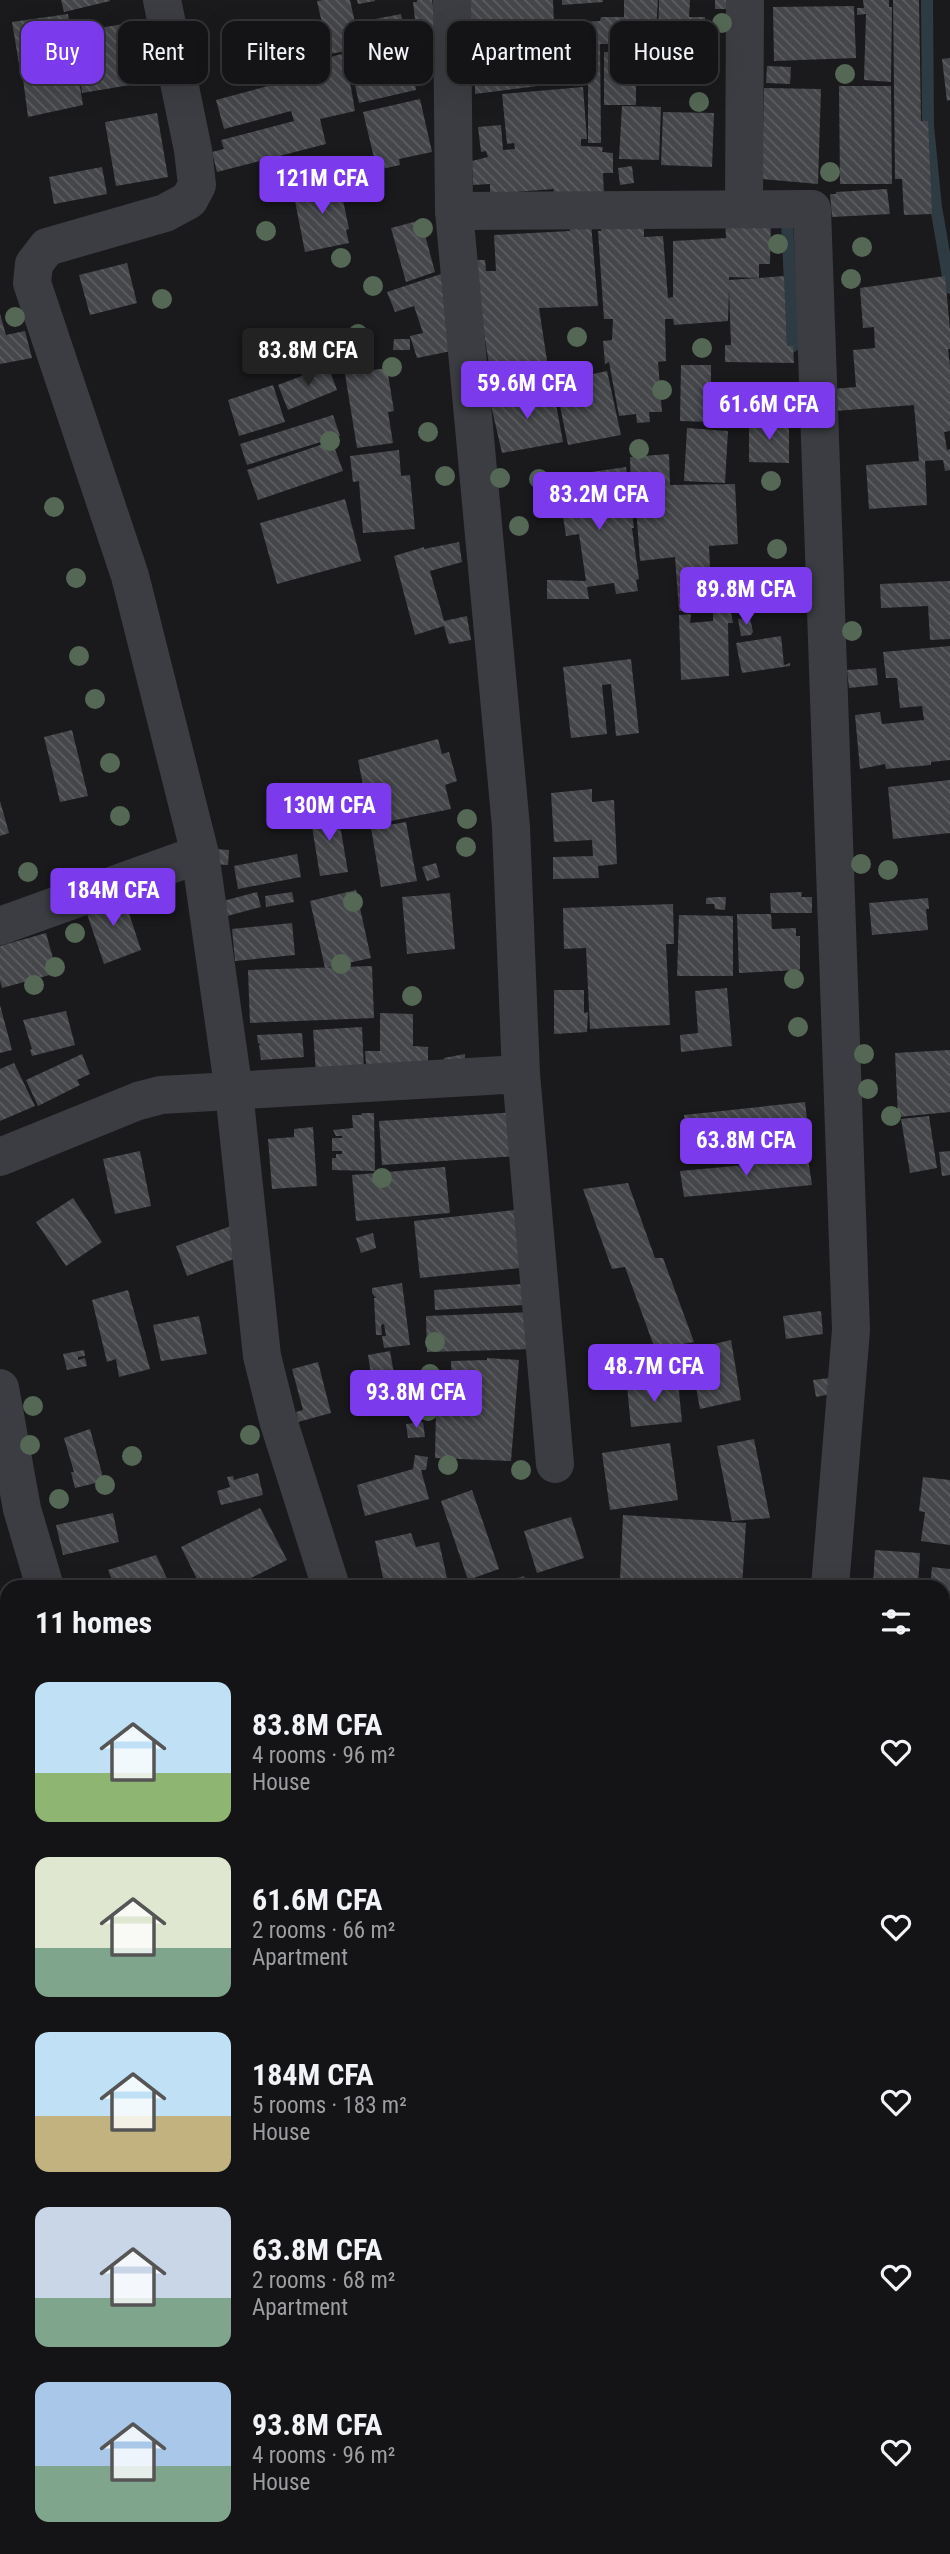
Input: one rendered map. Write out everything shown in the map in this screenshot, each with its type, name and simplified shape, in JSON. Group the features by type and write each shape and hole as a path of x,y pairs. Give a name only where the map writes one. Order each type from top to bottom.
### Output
{"street":[{"path":"162,0 193,150 197,185 189,200 165,213 47,247 34,264 32,283 130,576 200,855 234,1092 262,1356 278,1420 329,1580"},
{"path":"452,0 454,211 511,827 521,1074 555,1464"},
{"path":"744,209 745,0"},
{"path":"454,211 812,209 851,1330 831,1580"},
{"path":"0,926 200,855"},
{"path":"0,1157 161,1094 521,1074"},
{"path":"0,1388 22,1509 43,1580"}],"building":[{"path":"61,0 110,0 110,1 64,12"},
{"path":"350,0 355,21 344,21 344,52 330,54 330,21 322,21 317,1"},
{"path":"357,0 375,0 375,1 358,4"},
{"path":"417,0 432,0 441,61 433,63 433,21 415,21 413,2"},
{"path":"464,0 553,0 554,21 467,21"},
{"path":"562,0 603,0 603,2 562,5"},
{"path":"624,0 658,0 657,21 610,21 610,44 600,44 601,143 588,143 588,84 596,84 596,21 600,21 601,17 624,17"},
{"path":"659,0 690,0 689,17 705,17 705,21 658,21"},
{"path":"715,0 726,0 727,9 715,9"},
{"path":"863,0 889,0 889,7 892,7 891,82 864,80 866,14 857,15 857,8 864,8"},
{"path":"893,0 919,0 921,121 928,121 932,214 904,215 902,179 895,179"},
{"path":"854,6 856,58 774,61 773,7"},
{"path":"68,14 69,21 21,21 19,64 12,22"},
{"path":"401,14 402,21 365,21"},
{"path":"118,25 118,84 136,84 82,93 81,84 104,84 104,27"},
{"path":"604,52 610,52 610,84 636,84 636,105 604,105"},
{"path":"344,53 344,84 350,84 355,111 320,119 326,144 217,172 212,152 224,149 221,140 294,121 291,111 224,129 216,100 275,84 330,84 330,57"},
{"path":"950,58 950,100 947,101 942,59"},
{"path":"767,66 791,67 790,84 766,83"},
{"path":"24,84 80,84 83,105 28,117"},
{"path":"355,84 415,84 416,90 359,103"},
{"path":"475,84 553,84 475,94"},
{"path":"839,86 891,86 892,184 840,184"},
{"path":"583,87 587,139 581,139 581,146 603,147 602,152 613,153 613,173 603,173 604,195 553,194 554,189 490,194 490,184 473,185 472,161 488,157 486,151 481,152 478,127 501,125 503,150 515,149 514,143 507,144 502,94"},
{"path":"764,88 821,89 818,184 762,179"},
{"path":"420,99 432,152 399,159 400,165 377,170 363,112"},
{"path":"622,106 661,107 659,160 619,159"},
{"path":"663,112 714,113 712,167 661,165"},
{"path":"157,113 168,177 116,186 105,122"},
{"path":"632,166 634,183 620,185 618,168"},
{"path":"102,167 107,194 54,204 49,177"},
{"path":"339,181 349,229 346,230 349,243 305,252 293,191"},
{"path":"887,189 890,214 832,217 830,194"},
{"path":"725,219 771,220 770,264 759,264 759,278 784,276 787,346 793,346 794,363 725,362 725,345 731,345 729,289 728,321 674,325 673,319 665,319 666,361 658,362 662,412 649,412 650,422 637,423 636,414 619,416 609,362 605,364 603,341 612,340 613,319 604,319 598,231 601,231 601,227 644,223 644,237 663,236 668,298 673,297 673,241 726,238","holes":["729,277 759,278 729,280"]},
{"path":"421,220 435,272 406,282 391,228"},
{"path":"591,223 598,306 539,308 551,387 484,397 481,379 501,376 498,363 489,364 472,260 485,260 486,271 496,271 494,235 570,231 569,226"},
{"path":"127,263 137,303 90,315 79,275"},
{"path":"444,273 456,350 417,358 410,336 423,333 414,306 395,312 387,292"},
{"path":"945,276 950,329 950,431 944,432 947,450 950,449 950,470 945,471 943,460 925,461 927,505 869,509 866,465 919,461 914,405 835,411 832,389 856,387 853,350 875,348 874,327 863,328 860,288"},
{"path":"0,314 6,335 25,331 32,358 0,364"},
{"path":"394,339 410,339 410,350 393,350"},
{"path":"681,365 711,365 711,422 680,421"},
{"path":"328,366 337,390 288,410 278,385"},
{"path":"387,368 394,411 388,412 393,443 357,448 345,374"},
{"path":"607,371 621,435 568,445 555,382"},
{"path":"273,385 285,422 239,436 228,400"},
{"path":"553,388 563,442 502,453 490,401"},
{"path":"333,415 340,436 247,465 240,444"},
{"path":"749,421 789,421 789,463 749,462"},
{"path":"687,428 728,431 725,483 684,481"},
{"path":"332,441 343,471 258,500 247,470"},
{"path":"399,450 401,476 410,475 415,529 363,533 359,481 353,482 350,456"},
{"path":"669,454 670,485 735,484 738,544 709,546 712,610 679,611 675,557 640,561 635,494 631,495 630,457"},
{"path":"626,467 639,579 636,580 638,591 616,594 614,583 587,587 589,599 547,599 547,580 586,581 579,534 566,536 557,477"},
{"path":"345,499 361,561 277,584 260,523"},
{"path":"459,542 462,562 430,571 444,621 467,616 471,640 449,644 444,626 415,635 394,556 424,547"},
{"path":"950,581 950,639 930,640 928,606 881,608 880,584"},
{"path":"730,608 733,623 728,623 729,676 681,680 679,615 691,614 690,623 713,621 713,609"},
{"path":"750,618 753,632 751,635 741,636 738,619"},
{"path":"781,636 784,665 790,663 790,666 742,673 736,643"},
{"path":"950,646 950,760 931,762 931,765 886,769 885,764 860,769 855,715 880,712 882,724 924,720 922,706 900,708 897,678 886,678 883,652"},
{"path":"631,659 639,733 616,736 611,684 602,685 607,734 571,738 563,667"},
{"path":"876,668 878,685 849,688 847,670"},
{"path":"72,730 88,796 60,802 44,737"},
{"path":"438,739 442,754 449,752 457,781 445,785 451,809 371,825 358,760"},
{"path":"950,780 950,833 893,839 888,787"},
{"path":"592,789 592,802 614,800 617,864 598,866 599,878 553,879 553,857 593,856 592,840 554,842 551,793"},
{"path":"0,801 9,833 0,836"},
{"path":"337,808 348,872 320,876 310,814"},
{"path":"406,822 417,881 381,887 371,828"},
{"path":"214,849 229,850 228,865 213,864"},
{"path":"297,854 301,877 238,889 234,866"},
{"path":"436,863 440,877 427,881 422,867"},
{"path":"356,890 371,958 325,968 310,901"},
{"path":"122,892 141,950 104,964 85,908"},
{"path":"257,892 261,907 216,919 212,904"},
{"path":"292,892 294,902 266,907 265,896"},
{"path":"802,892 801,897 812,897 812,913 771,913 770,893"},
{"path":"450,893 455,949 407,954 402,897"},
{"path":"726,897 725,910 715,909 714,904 706,904 706,898"},
{"path":"928,898 928,930 872,935 869,903"},
{"path":"673,904 674,944 666,944 670,1025 590,1029 586,948 564,949 563,908"},
{"path":"737,914 771,914 772,929 796,928 796,936 800,936 800,970 739,973"},
{"path":"679,915 733,916 733,976 677,976"},
{"path":"292,923 295,955 235,961 232,929"},
{"path":"46,933 57,973 2,988 0,946"},
{"path":"372,966 374,1018 250,1023 248,970"},
{"path":"727,988 732,1046 681,1052 680,1035 698,1033 695,991"},
{"path":"554,990 584,990 584,1013 588,1012 587,1032 554,1034"},
{"path":"0,1005 12,1050 0,1053"},
{"path":"66,1011 75,1045 32,1056 23,1020"},
{"path":"380,1013 413,1014 413,1046 428,1047 428,1072 380,1073 379,1061 379,1078 367,1078 365,1051 380,1051"},
{"path":"362,1027 364,1070 316,1073 313,1030"},
{"path":"302,1033 304,1057 261,1060 261,1045 257,1035"},
{"path":"950,1050 950,1112 898,1117 895,1053"},
{"path":"82,1054 90,1074 77,1080 80,1085 38,1106 26,1080"},
{"path":"465,1054 465,1070 445,1074 444,1058"},
{"path":"14,1063 35,1106 0,1121 0,1069"},
{"path":"805,1102 808,1128 686,1141 684,1115"},
{"path":"516,1112 519,1156 382,1165 379,1121"},
{"path":"374,1113 375,1171 332,1170 332,1158 336,1158 336,1154 342,1154 342,1151 332,1151 332,1138 342,1138 336,1136 333,1130 353,1128 352,1115"},
{"path":"929,1116 937,1168 910,1173 901,1119"},
{"path":"313,1127 317,1186 272,1189 268,1139 294,1137 294,1129"},
{"path":"140,1151 151,1206 115,1214 103,1159"},
{"path":"950,1151 950,1175 942,1176 939,1152"},
{"path":"808,1159 812,1185 684,1197 680,1171"},
{"path":"445,1167 450,1213 356,1221 352,1175"},
{"path":"628,1183 655,1258 663,1258 694,1342 655,1349 625,1267 612,1269 583,1189"},
{"path":"73,1198 102,1242 66,1266 36,1222"},
{"path":"514,1210 520,1268 420,1278 414,1221"},
{"path":"231,1226 242,1256 187,1276 176,1246"},
{"path":"373,1233 376,1248 361,1253 356,1238"},
{"path":"402,1283 410,1345 384,1348 384,1324 381,1325 382,1335 376,1335 376,1298 372,1288"},
{"path":"522,1284 524,1305 435,1310 434,1290"},
{"path":"128,1290 150,1369 119,1377 116,1359 107,1362 92,1300"},
{"path":"821,1311 823,1334 786,1339 783,1316"},
{"path":"532,1312 533,1349 427,1352 426,1316"},
{"path":"199,1316 207,1354 161,1361 153,1325"},
{"path":"731,1340 741,1400 700,1409 689,1350"},
{"path":"84,1350 85,1356 78,1357 78,1360 85,1358 87,1366 67,1370 63,1354"},
{"path":"390,1351 399,1402 376,1406 368,1355"},
{"path":"487,1358 519,1360 511,1461 435,1458 436,1410 453,1411 451,1361"},
{"path":"318,1362 331,1413 298,1422 296,1412 303,1410 292,1369"},
{"path":"829,1378 831,1394 816,1397 813,1380"},
{"path":"678,1381 682,1422 631,1427 627,1386"},
{"path":"423,1422 425,1437 408,1438 406,1424"},
{"path":"90,1429 104,1481 75,1488 71,1472 74,1472 64,1438"},
{"path":"754,1439 770,1518 732,1521 717,1446"},
{"path":"670,1443 678,1500 610,1510 602,1453"},
{"path":"415,1455 428,1457 426,1470 421,1470 429,1499 365,1516 357,1485 413,1469"},
{"path":"258,1473 263,1495 221,1505 217,1491 230,1487 227,1477 233,1476 234,1480"},
{"path":"923,1477 950,1480 950,1545 921,1541 925,1512 919,1511"},
{"path":"472,1490 499,1569 468,1580 441,1501"},
{"path":"260,1508 287,1560 247,1580 198,1580 181,1547"},
{"path":"113,1513 119,1542 63,1555 56,1525"},
{"path":"623,1515 746,1523 742,1580 620,1579"},
{"path":"571,1517 584,1558 537,1573 524,1531"},
{"path":"411,1533 416,1547 439,1542 447,1580 383,1580 375,1541"},
{"path":"875,1550 920,1553 918,1580 873,1580"},
{"path":"156,1555 168,1580 112,1580 108,1570"},
{"path":"932,1567 950,1569 950,1580 931,1580"}],"waterway":[{"path":"927,0 928,126 936,207 950,288"},
{"path":"778,221 787,221 793,346"}]}
